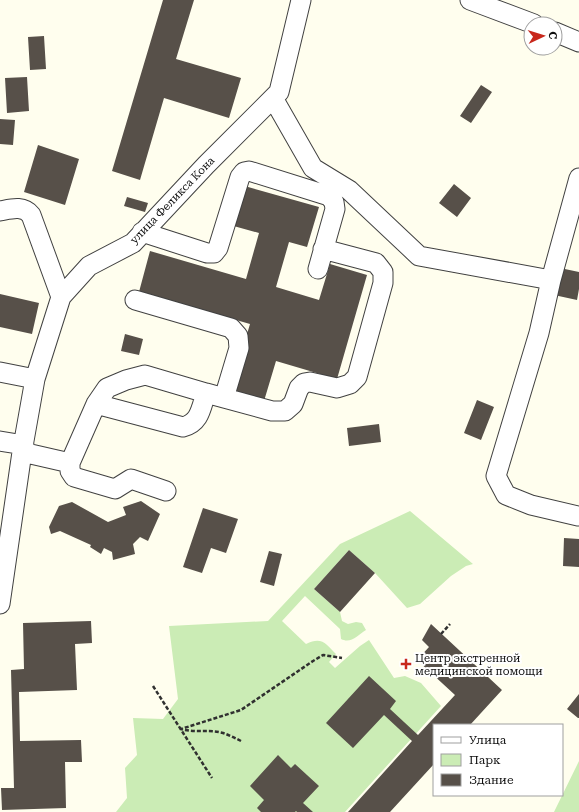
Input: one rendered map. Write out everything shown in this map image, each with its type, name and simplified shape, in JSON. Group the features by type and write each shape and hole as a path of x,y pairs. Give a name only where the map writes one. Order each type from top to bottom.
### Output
{"street":[{"name":"улица Феликса Кона","path":"0,604 23,449 35,380 61,298 89,266 132,243 206,165 279,92 301,0"},
{"path":"470,0 523,20"},
{"path":"563,35 579,42"},
{"path":"273,98 313,168 350,190 420,256 551,280"},
{"path":"142,232 207,253 214,253 218,248 240,177 244,172 249,171 329,196 334,202 335,209 318,269"},
{"path":"578,516 531,505 506,495 496,476 539,333 551,280 579,178"},
{"path":"0,211 19,208 27,210 31,216 61,298"},
{"path":"166,490 131,479 115,489 74,477 70,471 70,463 96,404 107,388 126,380 145,375 272,411 285,411 293,404 299,388 304,383 310,382 338,388 350,384 357,377 383,283 383,272 376,263 324,249"},
{"path":"96,404 183,427 190,426 196,421 215,395 239,348 238,336 231,328 135,300"},
{"path":"0,372 35,380"},
{"path":"0,441 70,463"}],"path":[{"path":"441,634 450,624"},
{"path":"181,729 241,710 313,660 323,655 342,658"},
{"path":"153,686 212,778"},
{"path":"181,729 190,732 204,731 223,733 240,741"}],"green space":[{"path":"410,511 473,564 466,566 451,576 420,604 407,608 375,573 349,550 314,589 340,612 342,621 348,624 356,622 362,623 366,630 351,640 341,639 340,629 305,596 282,621 306,644 320,641 326,644 336,654 329,662 335,668 369,640 394,678 405,676 421,683 441,706 345,812 116,812 127,798 125,768 137,755 133,718 163,719 178,699 169,626 268,621 340,544"},
{"path":"579,761 579,812 554,812"}],"building":[{"path":"163,0 194,0 176,59 241,78 229,118 164,98 140,180 112,171"},
{"path":"44,36 46,69 30,70 28,37"},
{"path":"27,77 29,111 7,113 5,78"},
{"path":"481,85 492,92 471,123 460,116"},
{"path":"0,119 15,120 13,145 0,144"},
{"path":"38,145 79,159 65,205 24,192"},
{"path":"454,184 471,198 457,217 439,203"},
{"path":"241,185 319,207 307,247 289,242 276,287 319,300 330,264 367,275 337,379 276,361 264,401 230,392 250,324 139,292 150,251 246,279 259,233 230,225"},
{"path":"127,197 148,203 145,212 124,206"},
{"path":"560,268 579,272 579,289 577,300 554,295"},
{"path":"0,294 39,303 32,334 0,327"},
{"path":"125,334 143,339 139,355 121,351"},
{"path":"477,400 494,407 481,440 464,433"},
{"path":"379,424 381,442 349,446 347,428"},
{"path":"141,501 160,514 148,541 140,537 133,544 135,554 113,560 112,552 104,548 101,554 90,547 91,545 60,531 51,534 49,527 59,506 72,502 108,522 126,515 123,507"},
{"path":"203,508 238,519 226,553 211,548 202,573 183,567"},
{"path":"564,538 579,539 579,567 563,566"},
{"path":"349,550 375,573 340,612 314,589"},
{"path":"269,551 282,554 274,586 260,582"},
{"path":"91,621 92,643 75,644 77,690 19,692 20,741 81,740 82,762 65,762 66,808 2,810 1,788 14,788 11,670 24,669 23,623"},
{"path":"431,624 502,690 471,724 433,724 433,765 390,812 348,812 412,741 384,715 353,748 326,723 369,676 396,701 390,709 418,735 455,695 417,660 429,647 422,640"},
{"path":"579,694 579,718 578,718 567,709"},
{"path":"278,755 291,768 295,764 319,786 303,803 313,812 261,812 257,808 264,800 250,786"}],"place":[{"name":"Центр экстренной медицинской помощи","path":"406,664"}]}
